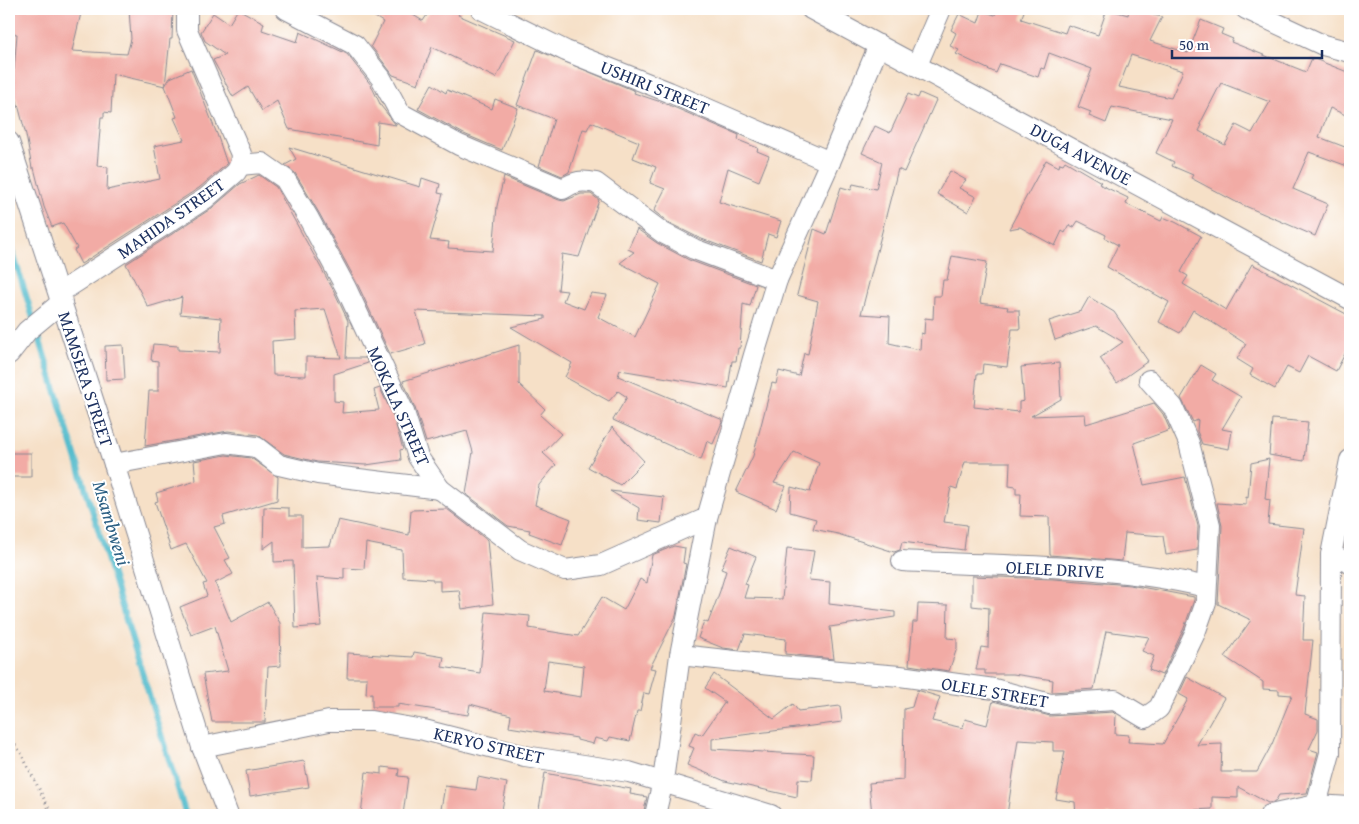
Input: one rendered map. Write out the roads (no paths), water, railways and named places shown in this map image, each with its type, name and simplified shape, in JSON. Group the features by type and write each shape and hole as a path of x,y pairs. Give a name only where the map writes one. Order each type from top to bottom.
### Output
{"street":[{"name":"MAHIDA STREET","path":"9,354 27,331 60,298 206,198 236,172 240,165 241,154 187,30 187,9"},
{"path":"286,9 355,45 382,78 400,113 458,145 564,189 573,182 585,180 596,183 670,237 694,249 777,280"},
{"name":"USHIRI STREET","path":"481,9 566,52 669,92 830,162"},
{"name":"DUGA AVENUE","path":"811,9 1350,299"},
{"path":"917,65 941,9"},
{"path":"1246,9 1323,45 1350,52"},
{"path":"655,815 663,781 680,655 707,518 777,280 830,162 879,45"},
{"name":"MAMSERA STREET","path":"9,142 114,464 202,747 228,815"},
{"name":"MOKALA STREET","path":"240,165 262,162 285,179 346,288 404,412 418,458 440,489 520,550 565,570 601,565 707,518"},
{"name":"OLELE STREET","path":"680,655 938,681 994,689 1050,704 1115,700 1145,718 1158,708 1195,632 1206,602 1210,525 1189,443 1173,407 1149,380"},
{"path":"114,464 226,443 256,447 279,465 318,474 440,489"},
{"path":"1316,805 1330,753 1331,555 1350,460"},
{"path":"1331,555 1350,563"},
{"name":"OLELE DRIVE","path":"902,561 1122,572 1166,578 1206,587"},
{"name":"KERYO STREET","path":"202,747 329,721 371,721 424,730 526,756 629,772 771,815"},
{"path":"1270,815 1316,805 1350,807"}],"waterway":[{"name":"Msambweni","path":"9,240 186,815"}]}
